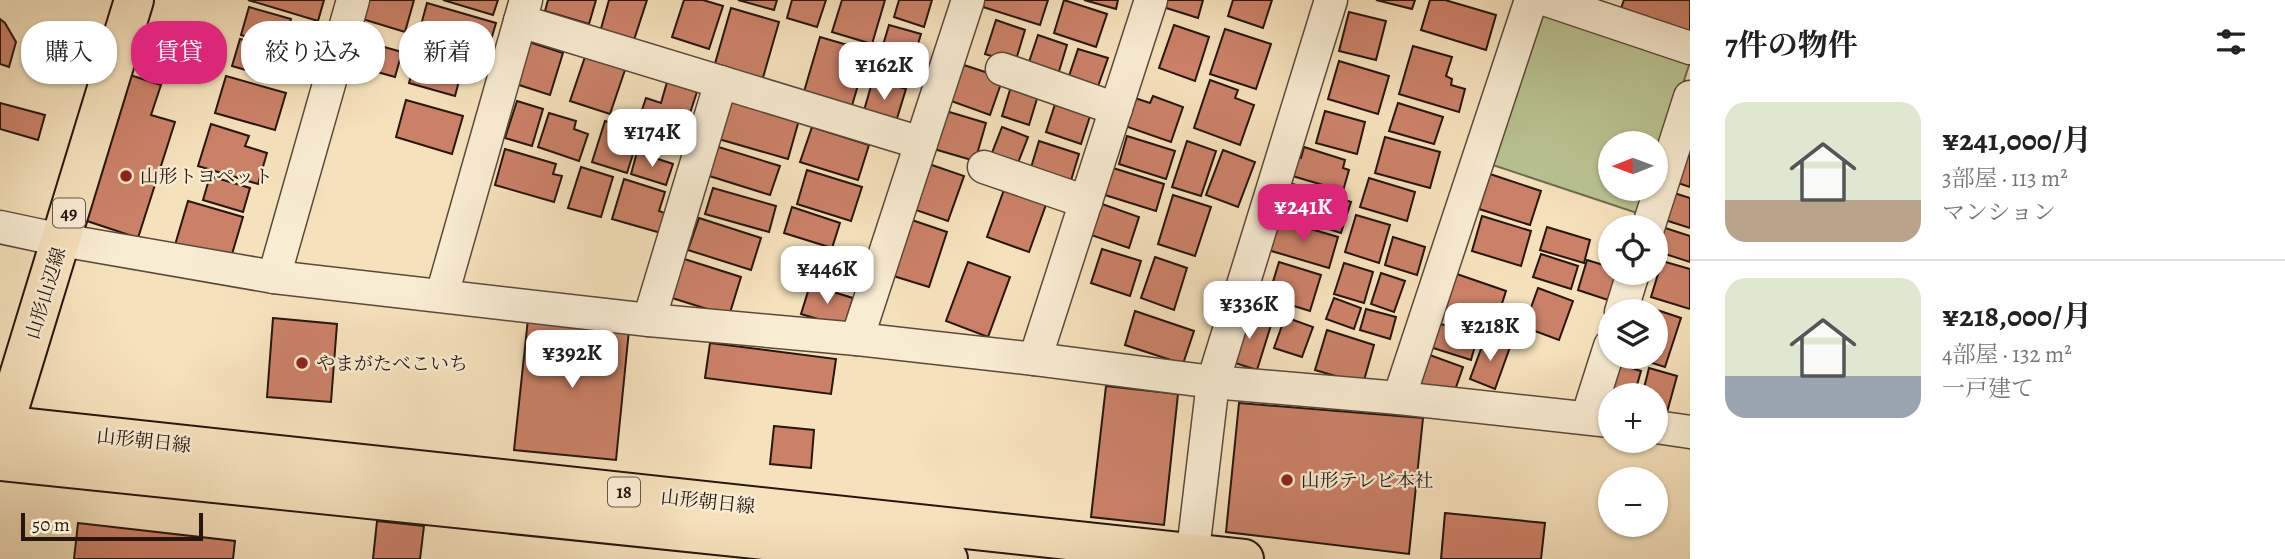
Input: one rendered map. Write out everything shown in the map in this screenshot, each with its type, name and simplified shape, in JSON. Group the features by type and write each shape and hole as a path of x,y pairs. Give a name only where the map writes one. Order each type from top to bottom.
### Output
{"main road":[{"name":"山形山辺線","path":"1,437 111,0"},
{"name":"山形山辺線","path":"0,352 50,237 134,0"},
{"name":"山形朝日線","path":"1,437 1244,559"},
{"name":"山形朝日線","path":"1,437 948,559"}],"street":[{"path":"274,277 353,0"},
{"path":"857,339 968,0"},
{"path":"1035,359 1151,0"},
{"path":"1192,556 1213,382 1331,0"},
{"path":"1399,398 1531,0"},
{"path":"1547,0 1690,48"},
{"path":"442,295 523,11 721,82 921,143"},
{"path":"1002,69 1116,109"},
{"path":"649,320 721,82"},
{"path":"1652,215 1690,97"},
{"path":"985,167 1086,202"},
{"path":"0,227 274,277 649,320 857,339 1213,382 1399,398 1598,420"},
{"path":"1668,429 1690,432"}],"green space":[{"path":"1539,8 1690,62 1668,131 1598,131 1598,200 1487,163"},
{"path":"1601,201 1644,201 1640,214"}],"building":[{"path":"248,0 324,0 318,21"},
{"path":"362,0 414,0 408,21 399,21 399,30 385,26 385,21 369,21 356,17"},
{"path":"443,0 498,0 493,15"},
{"path":"548,0 596,0 589,24 545,11"},
{"path":"609,0 647,0 633,43 600,32"},
{"path":"684,0 703,0 723,6 709,49 672,37"},
{"path":"738,0 777,0 774,10"},
{"path":"792,0 826,0 817,27 787,18"},
{"path":"842,0 885,0 872,44 832,32"},
{"path":"899,0 932,0 924,27 894,17"},
{"path":"982,0 1048,0 1040,25 980,6"},
{"path":"1064,0 1107,14 1096,47 1054,33"},
{"path":"1084,0 1118,0 1116,9"},
{"path":"1162,0 1203,0 1198,18 1160,6"},
{"path":"1233,0 1272,0 1263,28 1228,16"},
{"path":"1376,0 1415,0 1412,9"},
{"path":"1430,0 1445,0 1496,15 1486,50 1421,30"},
{"path":"1624,0 1690,0 1690,34 1620,11"},
{"path":"427,3 489,21 422,21"},
{"path":"249,7 291,19 290,21 245,21"},
{"path":"731,8 779,22 762,81 714,67"},
{"path":"1349,12 1386,21 1376,60 1339,51"},
{"path":"0,19 16,42 9,67 0,64"},
{"path":"996,20 1025,30 1015,63 985,54"},
{"path":"889,25 921,34 907,81 875,72"},
{"path":"1174,25 1209,37 1195,81 1159,68"},
{"path":"1225,29 1271,44 1256,89 1210,74"},
{"path":"1038,35 1067,45 1057,78 1027,68"},
{"path":"820,37 868,51 851,109 803,95"},
{"path":"240,39 241,39 241,69 232,66"},
{"path":"529,42 563,53 550,95 516,84"},
{"path":"1413,46 1452,57 1446,76 1452,79 1451,85 1465,89 1459,112 1399,94"},
{"path":"385,47 399,51 395,77 385,74"},
{"path":"1078,49 1108,58 1096,92 1067,82"},
{"path":"586,54 626,67 610,114 570,101"},
{"path":"1339,61 1389,76 1378,114 1328,99"},
{"path":"964,65 1003,78 990,115 951,101"},
{"path":"130,75 131,84 161,85 151,115 175,122 138,238 84,220"},
{"path":"227,76 241,80 241,84 254,84 286,93 275,130 215,113 224,84 227,84"},
{"path":"873,79 906,89 895,125 863,114"},
{"path":"1013,80 1040,89 1029,125 1002,116"},
{"path":"1210,80 1238,90 1235,98 1254,105 1240,145 1194,128"},
{"path":"667,82 697,92 682,137 638,122 646,98 661,103"},
{"path":"413,84 458,84 455,96"},
{"path":"1153,96 1183,107 1171,142 1122,125 1132,97 1150,103"},
{"path":"727,98 799,120 788,159 715,138"},
{"path":"1057,98 1092,110 1081,144 1046,132"},
{"path":"406,100 463,116 452,154 396,137"},
{"path":"517,101 543,109 532,146 505,138"},
{"path":"0,103 45,115 38,140 0,129"},
{"path":"1398,103 1443,117 1434,144 1389,131"},
{"path":"946,111 986,123 975,161 934,149"},
{"path":"1325,111 1365,122 1357,154 1316,143"},
{"path":"549,113 576,121 574,129 588,134 579,161 538,147"},
{"path":"605,121 640,132 627,173 592,162"},
{"path":"211,124 249,136 245,146 267,153 258,184 198,166"},
{"path":"812,127 869,145 858,180 800,162"},
{"path":"1002,127 1028,137 1016,168 990,158"},
{"path":"1127,136 1175,151 1166,179 1119,164"},
{"path":"1385,137 1440,152 1430,188 1375,173"},
{"path":"1039,141 1079,154 1069,187 1029,174"},
{"path":"1187,141 1216,151 1201,196 1172,187"},
{"path":"712,145 780,166 770,195 703,174"},
{"path":"1304,147 1345,160 1343,168 1349,170 1343,191 1289,175 1294,156 1301,158"},
{"path":"505,149 556,164 553,174 562,176 554,202 495,185"},
{"path":"1223,150 1255,162 1238,207 1206,195"},
{"path":"1683,150 1690,153 1690,187 1672,181"},
{"path":"637,152 673,164 666,185 631,174"},
{"path":"926,163 964,176 948,221 910,208"},
{"path":"581,167 613,177 601,217 568,208"},
{"path":"1113,168 1164,184 1156,211 1105,195"},
{"path":"807,170 862,187 851,221 797,204"},
{"path":"1490,174 1541,191 1530,225 1479,209"},
{"path":"210,176 250,188 243,212 203,200"},
{"path":"1369,178 1415,192 1407,221 1360,207"},
{"path":"624,179 665,192 659,211 667,214 661,233 612,219"},
{"path":"1286,182 1351,202 1341,233 1276,212"},
{"path":"1006,184 1048,199 1029,252 987,237"},
{"path":"713,188 776,206 769,232 705,214"},
{"path":"1674,193 1690,198 1690,228 1668,221 1667,215"},
{"path":"1173,195 1211,207 1195,256 1158,244"},
{"path":"188,201 243,217 230,261 175,245"},
{"path":"1102,204 1139,217 1129,248 1091,235"},
{"path":"792,207 840,223 832,248 784,233"},
{"path":"1356,215 1390,225 1379,263 1345,252"},
{"path":"1482,216 1531,231 1521,266 1472,251"},
{"path":"699,218 761,238 751,270 688,250"},
{"path":"906,218 947,232 929,287 887,274"},
{"path":"1277,219 1338,237 1329,268 1268,250"},
{"path":"1547,227 1590,240 1584,263 1540,250"},
{"path":"1668,229 1690,236 1690,262 1668,255"},
{"path":"1393,237 1425,247 1417,275 1385,265"},
{"path":"1102,249 1141,261 1130,296 1091,283"},
{"path":"819,251 862,263 855,288 812,276"},
{"path":"1541,254 1578,266 1571,289 1533,277"},
{"path":"678,257 741,277 729,316 666,296"},
{"path":"1155,257 1187,268 1174,310 1141,298"},
{"path":"1587,260 1598,263 1598,285 1619,285 1615,299 1605,299 1578,290"},
{"path":"968,262 1010,277 988,337 946,321"},
{"path":"1279,262 1321,275 1310,311 1268,298"},
{"path":"1344,263 1373,272 1364,303 1334,294"},
{"path":"1668,263 1690,269 1690,309 1668,302 1668,299 1651,297 1655,285 1668,285"},
{"path":"1451,272 1506,291 1493,332 1437,312"},
{"path":"1381,273 1405,281 1394,312 1371,304"},
{"path":"810,285 853,298 844,327 801,314"},
{"path":"1538,288 1573,301 1559,340 1524,327"},
{"path":"1334,298 1361,308 1354,329 1326,319"},
{"path":"1366,309 1396,317 1390,339 1360,330"},
{"path":"1135,311 1194,331 1183,364 1125,345"},
{"path":"1242,313 1272,322 1257,370 1226,360"},
{"path":"1668,314 1681,318 1668,358"},
{"path":"1285,317 1313,327 1302,357 1274,348"},
{"path":"273,318 337,324 331,402 267,397"},
{"path":"528,319 629,330 616,460 514,450"},
{"path":"1434,322 1478,335 1471,360 1427,346"},
{"path":"1327,330 1374,345 1363,384 1315,370"},
{"path":"1485,338 1510,347 1495,389 1470,379"},
{"path":"710,343 836,359 831,394 705,378"},
{"path":"1427,354 1463,367 1453,396 1417,383"},
{"path":"1613,369 1641,371 1638,383 1609,383"},
{"path":"1649,369 1677,376 1668,409 1668,383 1645,383"},
{"path":"1106,386 1178,394 1164,525 1091,517"},
{"path":"1239,403 1423,418 1409,554 1226,532"},
{"path":"774,426 814,430 811,468 770,464"},
{"path":"1445,513 1545,523 1541,559 1441,559"},
{"path":"377,521 424,526 420,559 373,559"},
{"path":"78,523 235,541 233,559 74,559"}],"place":[{"name":"山形トヨペット","path":"126,176"},
{"name":"やまがたべこいち","path":"302,363"},
{"name":"山形テレビ本社","path":"1287,480"}]}
